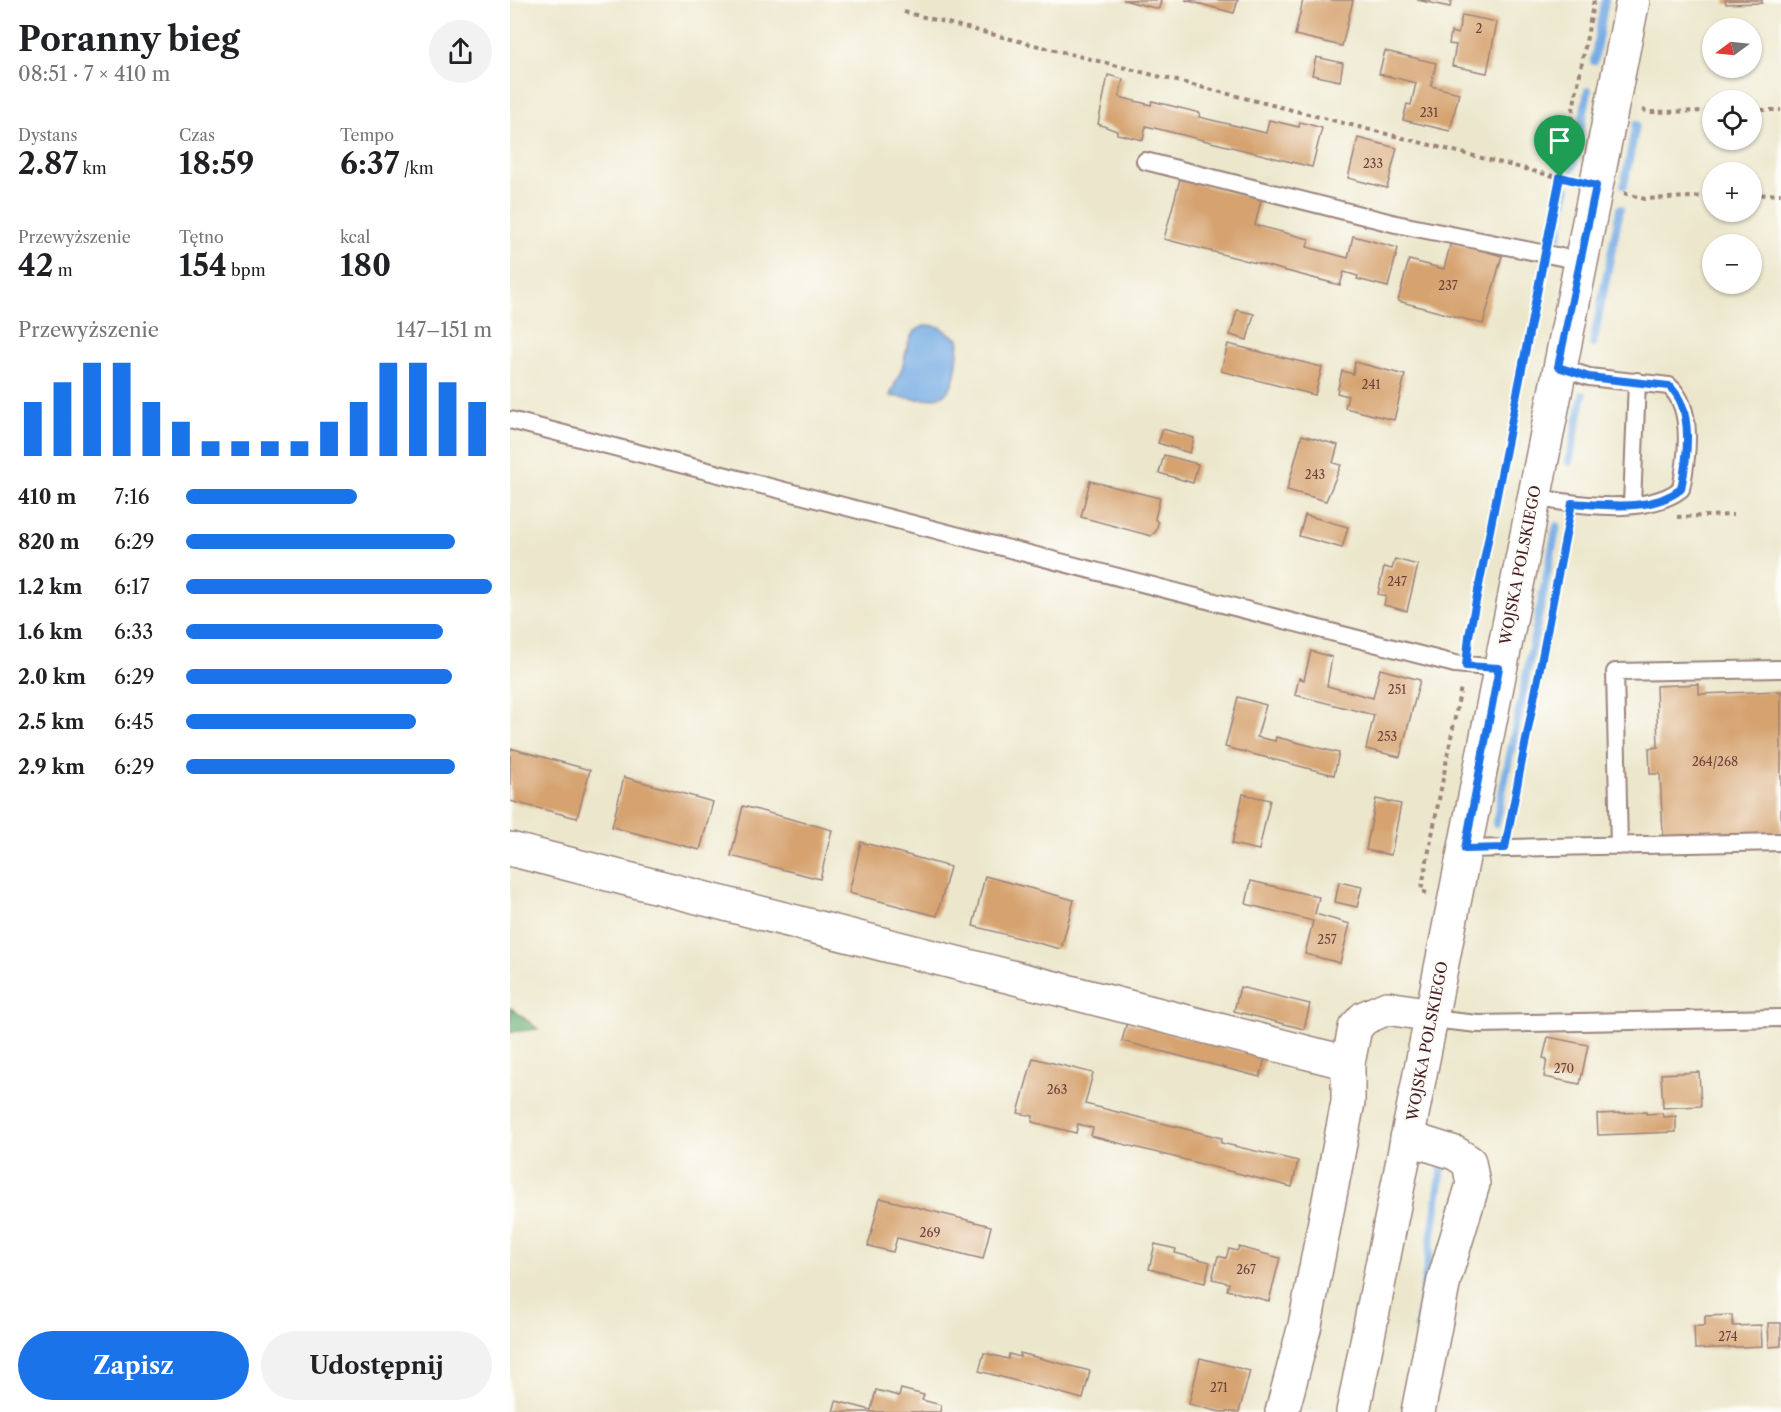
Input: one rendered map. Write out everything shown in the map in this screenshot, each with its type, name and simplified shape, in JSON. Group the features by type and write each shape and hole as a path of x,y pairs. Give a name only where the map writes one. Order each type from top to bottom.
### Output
{"street":[{"name":"WOJSKA POLSKIEGO","path":"1353,1412 1558,367 1633,0"},
{"path":"510,849 1348,1063"},
{"path":"1282,1412 1305,1325 1346,1113 1348,1063 1355,1028 1364,1018 1374,1012 1398,1009 1432,1017"},
{"path":"1407,1138 1455,1153 1469,1162 1473,1184 1444,1281 1418,1412"}],"lane":[{"path":"1145,161 1396,224 1581,261"},
{"path":"1534,497 1572,503 1632,504 1669,498 1681,489 1686,466 1685,412 1678,394 1669,386 1589,377 1558,367"},
{"path":"1632,504 1637,381"},
{"path":"510,420 1466,666 1499,668"},
{"path":"1618,846 1615,672 1781,669"},
{"path":"1465,849 1781,842"},
{"path":"1432,1017 1478,1024 1781,1018"}],"path":[{"path":"1434,894 1421,891 1594,0"},
{"path":"904,12 1645,199 1702,196"},
{"path":"1613,100 1650,112 1702,111"},
{"path":"1762,110 1781,110"},
{"path":"1762,195 1781,194"},
{"path":"1505,848 1572,503"}],"green space":[{"path":"510,1008 512,1009 538,1029 510,1032"}],"water":[{"path":"929,325 940,327 959,340 955,375 951,386 945,394 937,398 890,396 902,369 912,334"}],"building":[{"path":"1123,0 1161,0 1159,9"},
{"path":"1185,0 1238,0 1234,13"},
{"path":"1303,0 1353,0 1342,46 1295,35"},
{"path":"1417,0 1452,0 1450,7"},
{"path":"1725,0 1762,0 1762,3 1726,4"},
{"path":"1462,15 1497,22 1487,73 1452,66 1456,45 1449,44 1451,32 1458,34"},
{"path":"1385,51 1436,63 1431,86 1459,93 1450,131 1403,120 1407,104 1411,105 1416,83 1379,74"},
{"path":"1316,57 1343,63 1340,81 1312,75"},
{"path":"1108,75 1123,79 1119,97 1151,105 1152,101 1200,113 1199,117 1266,133 1269,120 1299,127 1300,122 1322,128 1312,167 1146,126 1143,140 1117,134 1117,131 1098,124"},
{"path":"1358,138 1397,148 1387,188 1348,178"},
{"path":"1180,179 1261,200 1255,225 1309,239 1307,247 1348,258 1353,236 1398,248 1388,287 1357,279 1358,276 1344,272 1340,285 1164,239"},
{"path":"1451,242 1502,256 1483,324 1398,301 1409,260 1444,269"},
{"path":"1237,310 1254,314 1247,340 1230,335"},
{"path":"1228,344 1322,367 1315,395 1221,371"},
{"path":"1355,362 1405,375 1394,420 1345,408 1348,396 1337,393 1342,371 1353,374"},
{"path":"1163,429 1194,438 1190,453 1158,443"},
{"path":"1302,435 1338,445 1333,463 1341,465 1326,501 1287,490"},
{"path":"1164,455 1198,464 1193,483 1159,473"},
{"path":"1090,481 1160,498 1155,519 1158,523 1156,531 1151,536 1081,517"},
{"path":"1305,515 1348,527 1342,548 1299,536"},
{"path":"1395,559 1418,565 1407,611 1384,605 1386,596 1378,594 1384,567 1392,569"},
{"path":"1311,651 1332,657 1327,686 1373,698 1380,669 1420,680 1400,757 1366,749 1374,715 1295,695 1299,678 1304,680"},
{"path":"1699,684 1699,694 1781,691 1781,833 1663,836 1660,774 1650,774 1649,748 1658,747 1656,686"},
{"path":"1238,697 1266,705 1257,737 1275,741 1276,737 1339,753 1334,775 1225,747"},
{"path":"510,748 590,770 577,818 510,801"},
{"path":"624,777 713,802 700,850 612,827"},
{"path":"1243,794 1270,800 1259,850 1232,844"},
{"path":"1376,799 1401,804 1391,855 1366,850"},
{"path":"743,806 832,830 820,879 731,856"},
{"path":"861,842 950,867 937,916 849,893"},
{"path":"985,876 1074,900 1061,949 973,926"},
{"path":"1251,881 1319,897 1315,914 1350,924 1340,963 1305,954 1313,921 1246,904"},
{"path":"1339,882 1362,887 1357,907 1335,902"},
{"path":"1240,987 1310,1004 1304,1029 1234,1011"},
{"path":"1127,1022 1265,1058 1260,1077 1122,1041"},
{"path":"1548,1037 1588,1045 1580,1084 1544,1077 1547,1059 1543,1058"},
{"path":"1033,1058 1093,1073 1085,1104 1222,1138 1221,1143 1298,1161 1292,1187 1091,1136 1093,1128 1078,1124 1076,1133 1032,1122 1033,1116 1018,1113"},
{"path":"1699,1072 1701,1106 1663,1108 1661,1074"},
{"path":"1646,1112 1646,1114 1662,1113 1663,1117 1676,1116 1676,1132 1598,1135 1597,1114"},
{"path":"880,1198 991,1226 983,1259 897,1238 893,1252 868,1246"},
{"path":"1155,1244 1176,1249 1175,1253 1210,1262 1205,1283 1149,1269"},
{"path":"1239,1247 1280,1258 1269,1301 1227,1290 1229,1283 1212,1279 1218,1256 1226,1258 1229,1249 1237,1251"},
{"path":"1732,1315 1733,1326 1761,1325 1762,1346 1695,1349 1694,1326 1705,1326 1705,1316"},
{"path":"1768,1323 1781,1323 1781,1346 1769,1347"},
{"path":"984,1353 1008,1359 1009,1354 1020,1357 1020,1353 1090,1371 1083,1399 979,1371"},
{"path":"1200,1358 1250,1371 1239,1412 1220,1412 1189,1404"},
{"path":"901,1389 924,1395 922,1400 941,1405 940,1412 833,1412 836,1401 871,1410 876,1390 899,1396"}],"waterway":[{"path":"1594,61 1605,0"},
{"path":"1573,168 1588,91"},
{"path":"1624,185 1636,125"},
{"path":"1559,235 1567,189"},
{"path":"1593,344 1620,209"},
{"path":"1569,462 1583,395"},
{"path":"1496,823 1557,526"},
{"path":"1418,1328 1442,1168"}],"route":[{"path":"1560,177 1596,186 1558,367 1589,377 1669,386 1678,394 1685,412 1686,466 1681,489 1669,498 1650,503 1610,505 1572,503 1505,848 1465,849 1499,668 1466,666 1469,636 1560,177"}]}
